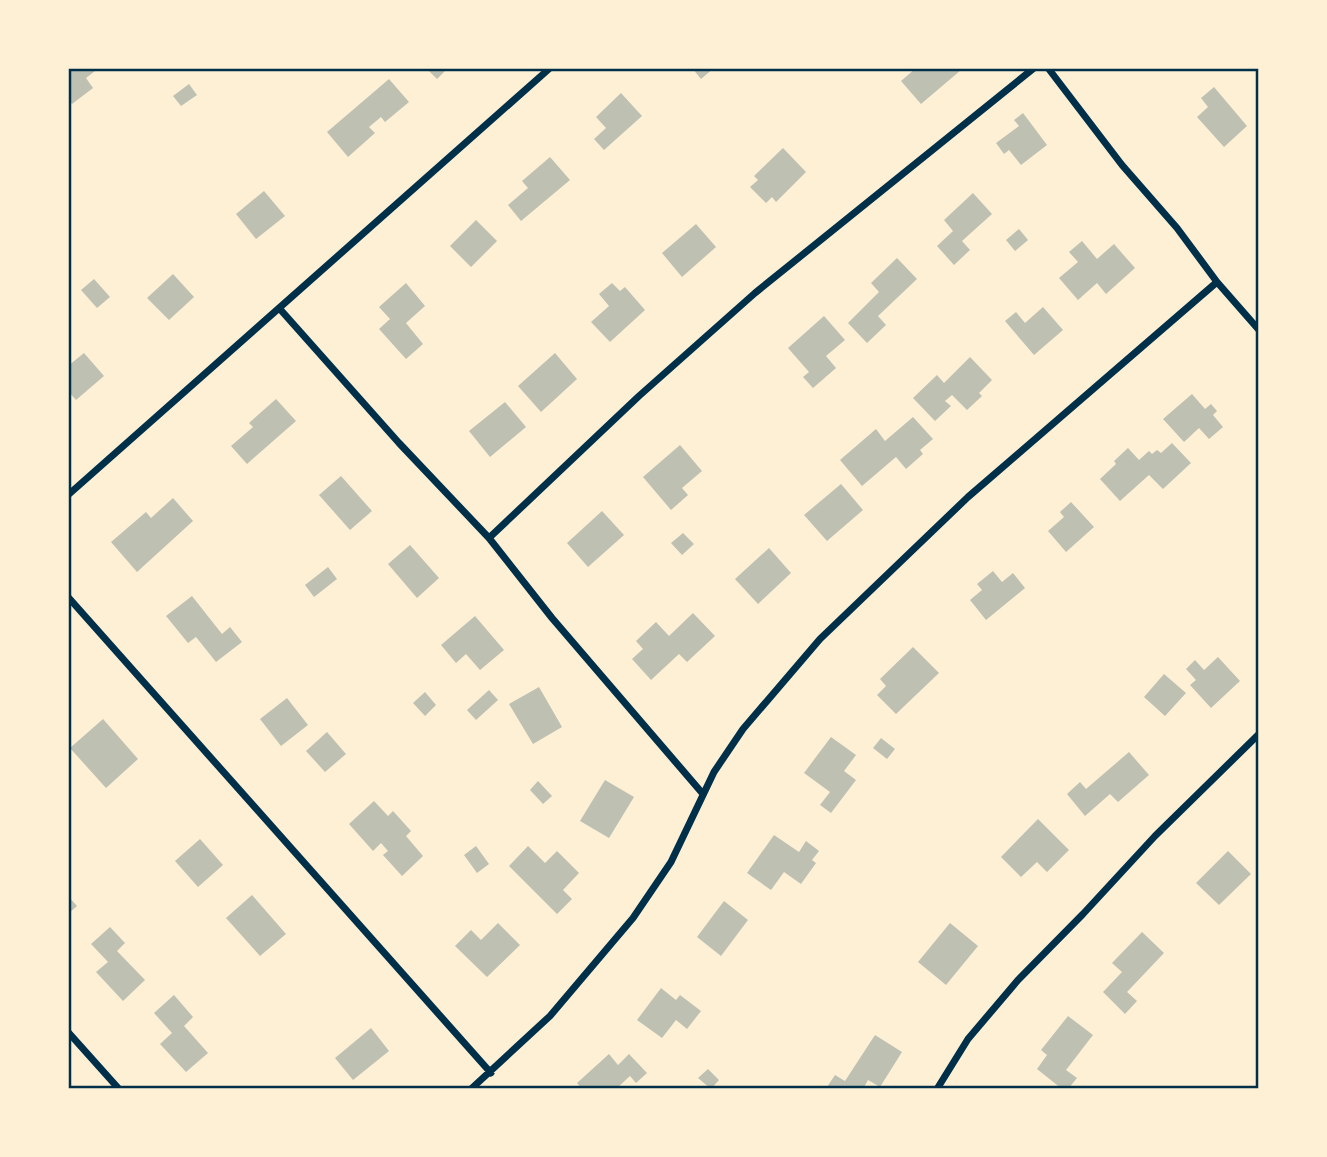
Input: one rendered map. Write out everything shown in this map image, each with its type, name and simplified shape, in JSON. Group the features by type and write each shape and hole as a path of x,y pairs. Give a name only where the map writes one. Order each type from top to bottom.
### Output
{"street":[{"path":"68,495 350,248 550,68"},
{"path":"489,538 639,396 755,293 1034,68"},
{"path":"1048,68 1122,165 1259,330"},
{"path":"471,1089 550,1016 633,918 671,862 714,772 744,729 820,639 968,497 1217,282"},
{"path":"279,308 399,443 489,538 552,618 704,794"},
{"path":"68,597 491,1073"},
{"path":"937,1089 968,1039 1018,980 1155,836 1259,734"},
{"path":"68,1031 119,1089"}],"building":[{"path":"68,68 99,68 86,78 93,88 72,104 68,99"},
{"path":"426,68 448,68 437,79"},
{"path":"692,68 714,68 701,79"},
{"path":"916,68 961,70 921,104 901,81"},
{"path":"389,79 409,102 385,122 381,117 369,127 375,133 348,157 327,132"},
{"path":"189,84 197,95 181,106 173,96"},
{"path":"1214,87 1247,126 1224,147 1197,117 1208,107 1201,98"},
{"path":"621,93 642,116 604,150 594,139 606,128 596,117"},
{"path":"1023,113 1047,145 1021,165 1009,150 1004,154 996,143 1019,126 1014,120"},
{"path":"783,148 806,172 776,202 772,197 766,203 750,187 758,180 754,176"},
{"path":"550,157 570,180 521,221 508,205 528,188 522,181"},
{"path":"264,191 285,216 256,239 236,214"},
{"path":"973,193 992,214 962,241 970,250 954,265 937,246 953,231 944,220"},
{"path":"476,220 497,241 471,267 450,246"},
{"path":"696,224 716,247 682,277 662,253"},
{"path":"1019,229 1028,240 1015,251 1006,240"},
{"path":"1082,241 1097,259 1114,244 1135,268 1106,294 1097,283 1078,300 1059,278 1078,262 1069,252"},
{"path":"897,258 917,279 878,316 886,325 867,343 848,323 879,292 871,283"},
{"path":"173,274 194,297 169,320 147,298"},
{"path":"94,279 110,297 97,308 81,290"},
{"path":"406,283 425,306 406,323 423,344 406,359 379,329 390,319 379,307"},
{"path":"612,283 620,291 625,287 645,310 610,342 591,322 609,306 599,294"},
{"path":"1043,307 1063,330 1034,355 1005,321 1016,312 1025,323"},
{"path":"824,316 845,340 826,356 836,368 813,388 803,377 809,372 788,348"},
{"path":"84,353 104,376 76,400 68,391 68,366"},
{"path":"555,353 577,379 541,412 518,386"},
{"path":"970,357 992,380 979,393 982,396 967,410 952,395 945,401 951,406 935,421 913,398 937,375 944,383"},
{"path":"1192,394 1205,409 1211,404 1217,411 1213,415 1223,427 1209,439 1199,428 1184,442 1163,419"},
{"path":"276,399 296,421 247,464 231,446 253,427 249,423"},
{"path":"505,402 526,427 490,457 469,431"},
{"path":"913,417 933,439 920,450 923,454 906,469 896,457 862,486 840,460 876,429 885,441"},
{"path":"1172,443 1191,463 1163,489 1149,475 1120,501 1100,479 1128,448 1139,460 1149,451 1152,454 1157,450 1161,453"},
{"path":"680,445 702,471 682,488 688,495 671,510 643,477"},
{"path":"341,476 372,511 350,530 319,495"},
{"path":"841,484 863,510 827,541 804,515"},
{"path":"173,498 193,521 137,572 111,542 146,512 151,518"},
{"path":"1071,502 1094,527 1066,552 1048,531 1064,517 1060,512"},
{"path":"602,511 624,535 588,567 567,543"},
{"path":"683,533 694,544 682,555 671,543"},
{"path":"410,545 439,578 417,598 388,564"},
{"path":"769,548 791,573 758,604 735,579"},
{"path":"328,567 337,579 314,597 305,585"},
{"path":"993,571 1002,582 1013,573 1025,588 986,620 970,600 982,590 977,584"},
{"path":"192,596 222,634 230,627 242,642 216,662 196,637 188,643 166,616"},
{"path":"693,613 715,636 687,662 679,654 651,680 632,659 643,649 636,641 656,622 669,636"},
{"path":"475,616 504,650 480,670 466,654 456,663 441,645"},
{"path":"913,647 939,673 896,714 877,695 886,686 880,679"},
{"path":"1218,657 1240,681 1211,708 1190,685 1196,680 1186,669 1195,660 1204,670"},
{"path":"1164,674 1186,693 1165,716 1144,697"},
{"path":"539,687 562,727 533,744 509,704"},
{"path":"489,690 498,700 476,720 467,710"},
{"path":"425,692 436,705 425,716 413,703"},
{"path":"287,698 308,725 281,746 260,719"},
{"path":"103,719 138,759 106,788 70,748"},
{"path":"327,732 346,754 325,772 306,751"},
{"path":"831,737 856,755 844,771 856,780 831,813 820,805 830,792 804,773"},
{"path":"881,738 895,749 887,759 873,748"},
{"path":"1129,752 1149,775 1118,802 1110,794 1085,816 1067,794 1080,782 1086,789"},
{"path":"605,780 634,797 609,838 580,821"},
{"path":"538,781 552,796 543,804 530,790"},
{"path":"374,801 388,816 393,811 411,831 406,836 423,856 402,876 383,855 388,851 381,843 373,851 349,824"},
{"path":"1038,819 1069,850 1047,872 1037,862 1021,877 1001,857"},
{"path":"774,835 799,852 806,841 819,851 812,860 816,863 801,884 784,872 771,890 747,873"},
{"path":"200,839 223,865 198,887 175,861"},
{"path":"476,846 489,864 477,873 464,855"},
{"path":"528,846 545,863 557,851 579,873 563,890 572,899 557,914 509,866"},
{"path":"1228,851 1251,874 1219,905 1196,883"},
{"path":"252,895 286,934 260,956 226,918"},
{"path":"68,896 77,906 68,914"},
{"path":"724,901 748,920 721,956 697,937"},
{"path":"498,923 520,945 487,977 455,946 471,930 481,940"},
{"path":"950,923 978,946 946,985 918,962"},
{"path":"110,927 125,943 117,951 145,980 123,1001 96,972 108,962 91,944"},
{"path":"1142,932 1164,953 1127,992 1137,1001 1125,1014 1103,992 1122,972 1112,963"},
{"path":"661,988 676,1000 680,995 701,1011 687,1029 676,1020 662,1038 637,1020"},
{"path":"174,995 193,1017 184,1026 208,1053 186,1072 160,1044 172,1033 154,1013"},
{"path":"1068,1016 1093,1035 1066,1070 1077,1078 1068,1089 1062,1089 1037,1069 1047,1055 1041,1050"},
{"path":"371,1028 389,1051 353,1080 335,1058"},
{"path":"875,1035 902,1052 880,1087 868,1080 863,1089 827,1087 835,1075 845,1081"},
{"path":"609,1054 618,1065 629,1054 647,1073 636,1083 630,1076 616,1089 582,1089 577,1083"},
{"path":"708,1069 719,1080 711,1089 698,1078"}]}
